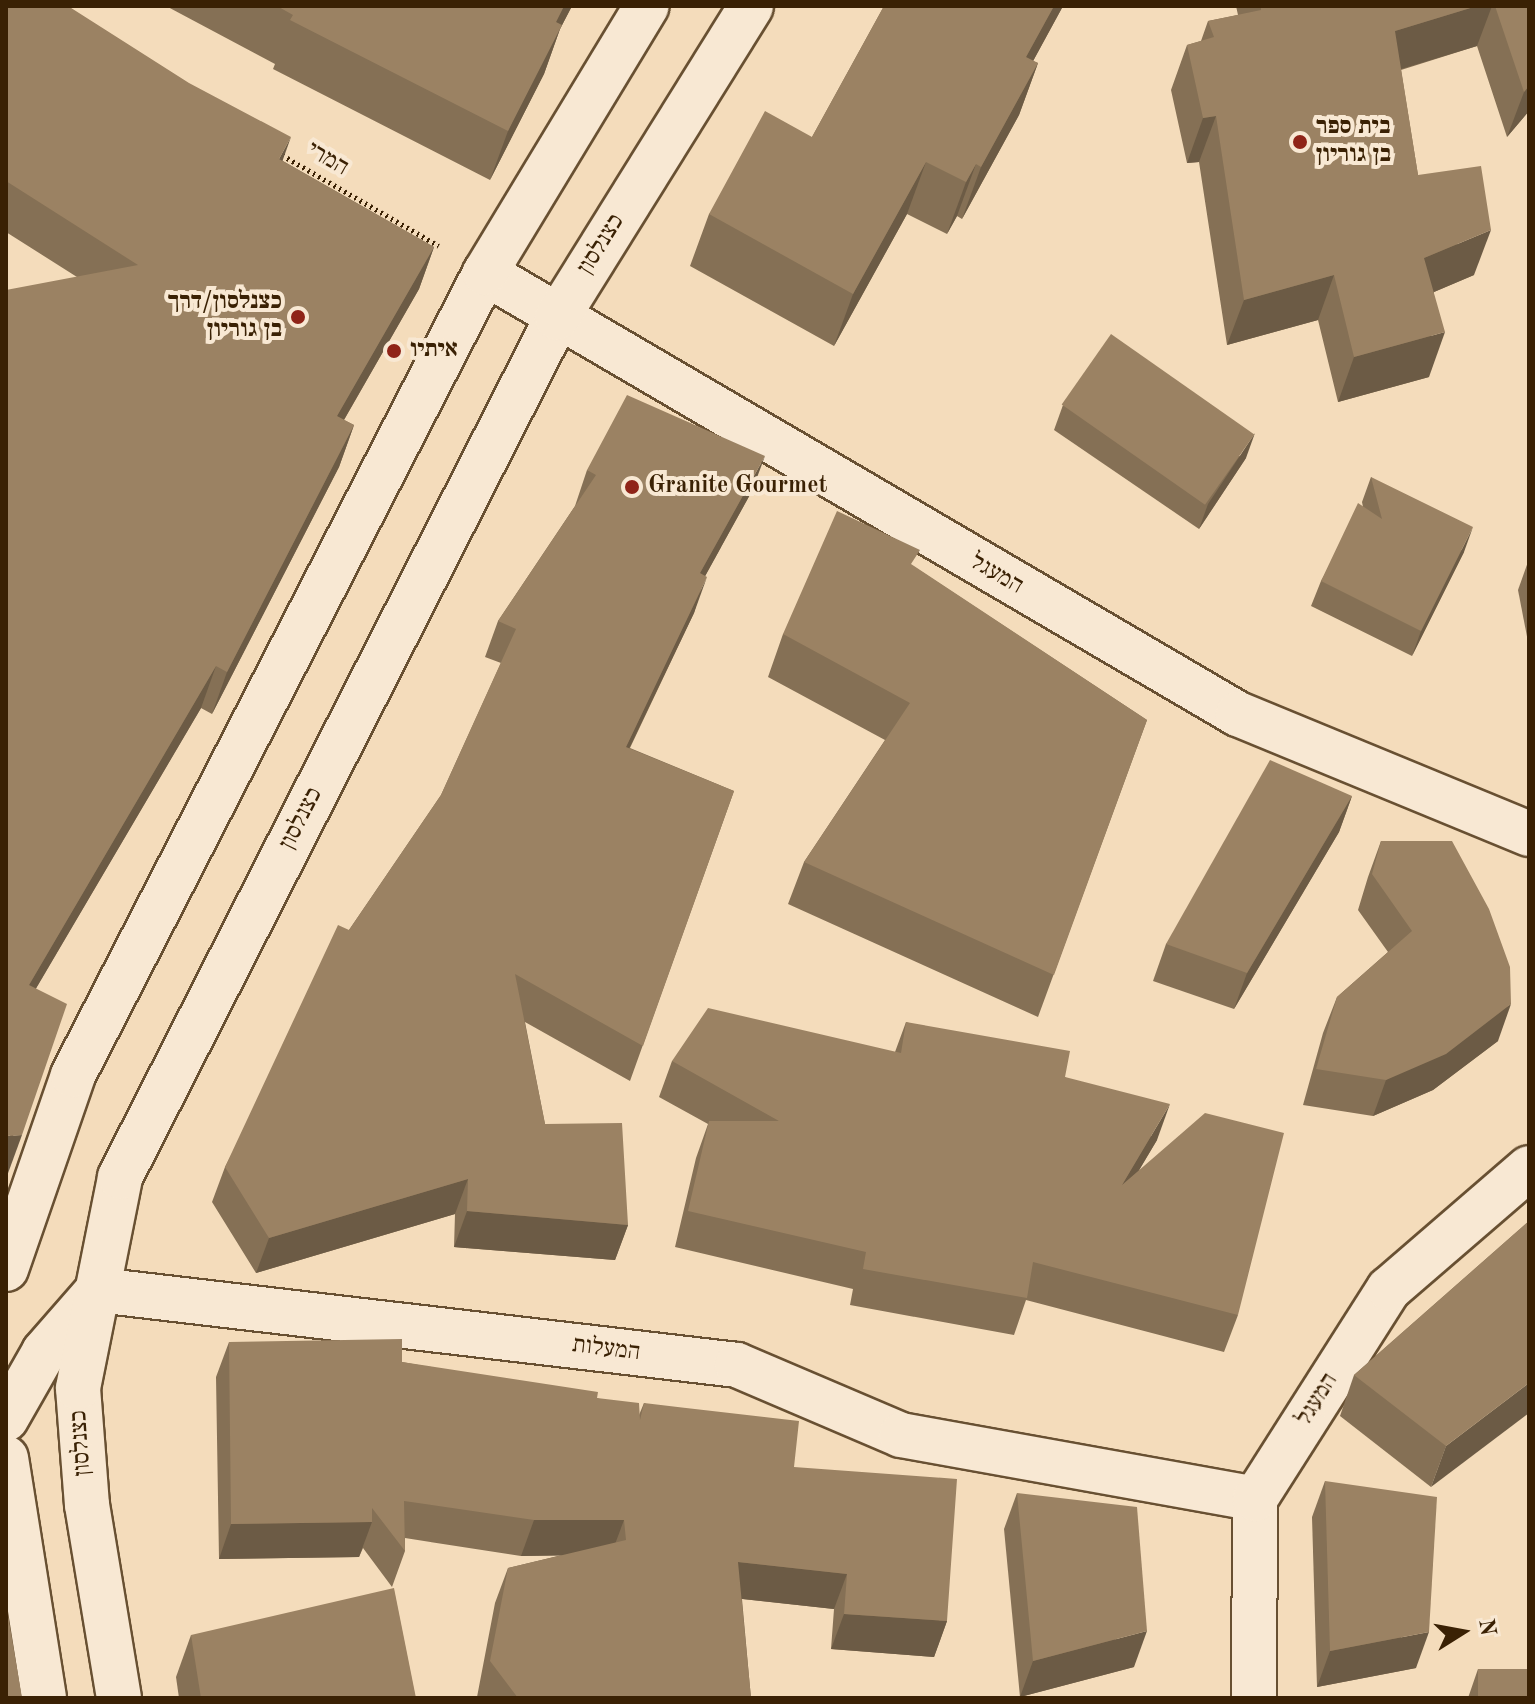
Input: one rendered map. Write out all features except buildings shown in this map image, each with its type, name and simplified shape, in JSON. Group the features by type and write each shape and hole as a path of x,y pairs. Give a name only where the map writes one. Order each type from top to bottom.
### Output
{"street":[{"path":"6,1269 73,1075 485,273 647,6"},
{"name":"כצנלסון","path":"119,1698 87,1505 78,1388 120,1177 557,318 751,6"},
{"name":"המעגל","path":"485,273 557,318 655,370 961,555 1238,714 1529,834"},
{"name":"המעגל","path":"1255,1499 1389,1289 1529,1168"},
{"path":"6,1419 44,1352 98,1290"},
{"name":"המעלות","path":"98,1290 737,1365 901,1435 1255,1499"},
{"path":"6,1458 44,1698"},
{"path":"1254,1698 1255,1499"}],"path":[{"name":"המרי","path":"269,147 485,273"}],"place":[{"name":"בית ספר בן גוריון","path":"1300,142"},
{"name":"כצנלסון/דרך בן גוריון","path":"298,317"},
{"name":"איתיו","path":"394,351"},
{"name":"Granite Gourmet","path":"632,487"}]}
